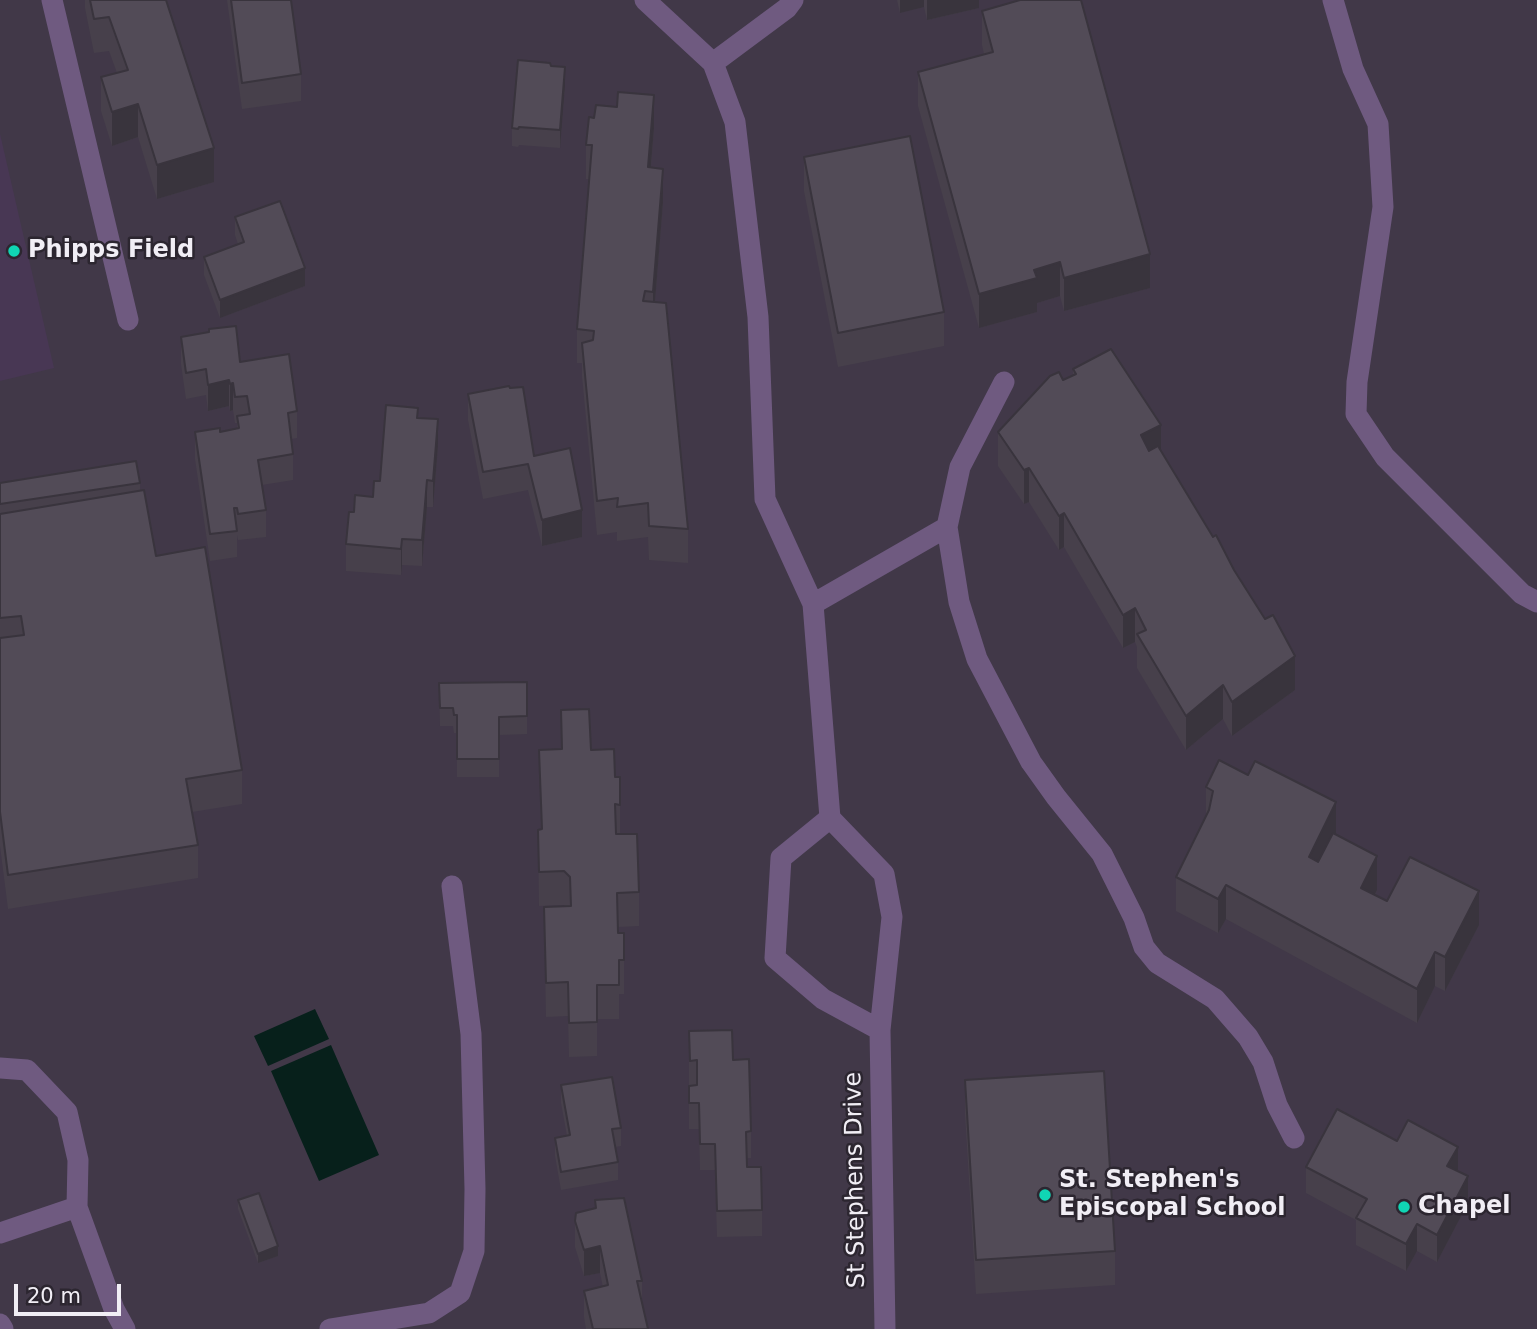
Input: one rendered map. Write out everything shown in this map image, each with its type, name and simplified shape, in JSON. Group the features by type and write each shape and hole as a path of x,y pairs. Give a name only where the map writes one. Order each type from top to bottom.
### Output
{"street":[{"path":"52,0 128,320"},
{"path":"645,0 713,63 735,122 758,317 765,499 813,604 830,818 781,858 775,958 822,999 880,1030"},
{"path":"713,63 787,8 793,0"},
{"path":"1333,0 1353,69 1378,124 1380,152 1383,206 1357,382 1356,414 1385,457 1522,594 1537,602"},
{"path":"1004,382 960,467 947,527 959,602 977,659 1031,762 1102,854 1134,918 1144,947 1157,963 1214,999 1248,1037 1263,1062 1277,1105 1294,1138"},
{"path":"813,604 947,527"},
{"name":"St Stephens Drive","path":"830,818 884,874 892,918 880,1030 885,1329"},
{"path":"330,1329 429,1314 460,1293 474,1251 471,1034 452,886"},
{"path":"0,1068 27,1070 67,1112 78,1160 77,1207 114,1309 125,1329"},
{"path":"0,1233 77,1207"},
{"path":"0,1324 3,1329"}],"shaded area":[{"name":"St. Stephen's Episcopal School","path":"0,0 1537,0 1537,1329 0,1329"},
{"name":"Phipps Field","path":"0,134 54,368 0,381"},
{"path":"315,1009 329,1039 268,1066 254,1036"},
{"path":"331,1045 379,1155 319,1181 271,1071"}],"building":[{"path":"90,0 166,0 214,148 157,165 138,104 112,112 101,77 128,70 109,17 94,19"},
{"path":"231,0 291,0 301,74 242,83"},
{"path":"1020,0 1081,0 1150,254 1064,278 1060,262 1034,270 1037,278 979,294 918,72 993,52 982,11"},
{"path":"518,60 565,67 560,130 512,128"},
{"path":"618,92 654,95 648,167 663,169 653,292 645,291 643,301 666,303 688,529 649,526 648,503 617,507 618,498 597,501 582,343 593,340 594,331 577,329 592,145 586,145 589,117 594,118 596,105 617,107"},
{"path":"910,136 944,312 838,333 804,157"},
{"path":"280,201 305,268 220,300 204,257 244,242 235,217"},
{"path":"236,326 240,362 289,354 297,411 288,413 293,454 258,460 266,510 238,514 237,508 234,508 237,531 210,534 195,432 220,428 220,432 239,428 237,416 250,414 247,396 235,397 233,383 230,384 229,380 208,385 206,369 186,373 181,337 209,332 209,329"},
{"path":"1111,349 1161,425 1141,435 1149,451 1158,446 1213,537 1216,535 1265,619 1273,615 1295,656 1232,702 1223,685 1186,716 1137,634 1146,630 1135,608 1123,615 1064,513 1059,516 1029,468 1024,470 998,432 1050,376 1059,372 1063,380 1076,374 1073,369"},
{"path":"509,386 523,387 534,456 570,448 582,510 542,520 528,464 483,472 468,394"},
{"path":"386,405 418,408 417,418 438,419 433,481 427,480 422,540 402,539 401,549 346,544 349,512 354,512 355,495 373,497 374,481 380,481"},
{"path":"136,461 140,483 0,504 0,483"},
{"path":"144,490 156,556 205,547 242,770 186,779 198,845 8,875 0,812 0,638 24,635 21,616 0,618 0,514"},
{"path":"527,682 527,716 499,717 499,759 457,759 457,715 454,715 453,708 440,708 439,683"},
{"path":"589,709 591,750 614,749 615,777 620,777 620,805 615,804 616,834 637,834 639,892 617,893 618,933 624,933 624,960 619,960 619,985 597,985 597,1022 569,1023 568,982 546,983 544,907 571,906 570,877 564,871 539,872 538,830 542,829 539,750 562,749 561,710"},
{"path":"1219,760 1248,775 1255,761 1336,802 1309,857 1318,862 1333,833 1377,856 1361,888 1387,901 1410,857 1479,891 1445,957 1435,952 1417,989 1226,885 1218,899 1176,877 1209,810 1213,791 1206,787"},
{"path":"732,1030 733,1060 749,1059 751,1131 746,1132 747,1167 761,1167 762,1210 717,1211 715,1144 700,1144 699,1103 689,1103 689,1086 697,1085 697,1060 690,1061 689,1031"},
{"path":"1104,1071 1115,1251 976,1260 965,1080"},
{"path":"612,1077 621,1128 612,1129 618,1162 561,1172 555,1138 570,1135 561,1085"},
{"path":"1337,1109 1397,1141 1408,1120 1458,1147 1447,1166 1468,1176 1437,1235 1417,1224 1406,1244 1356,1218 1367,1199 1306,1167"},
{"path":"259,1193 278,1246 258,1254 238,1200"},
{"path":"624,1198 642,1281 637,1281 648,1329 593,1329 584,1291 608,1285 600,1246 584,1250 575,1221 576,1213 596,1208 595,1200"}],"place":[{"name":"Phipps Field","path":"14,251"},
{"name":"St. Stephen's Episcopal School","path":"1045,1195"},
{"name":"Chapel","path":"1404,1207"}]}
